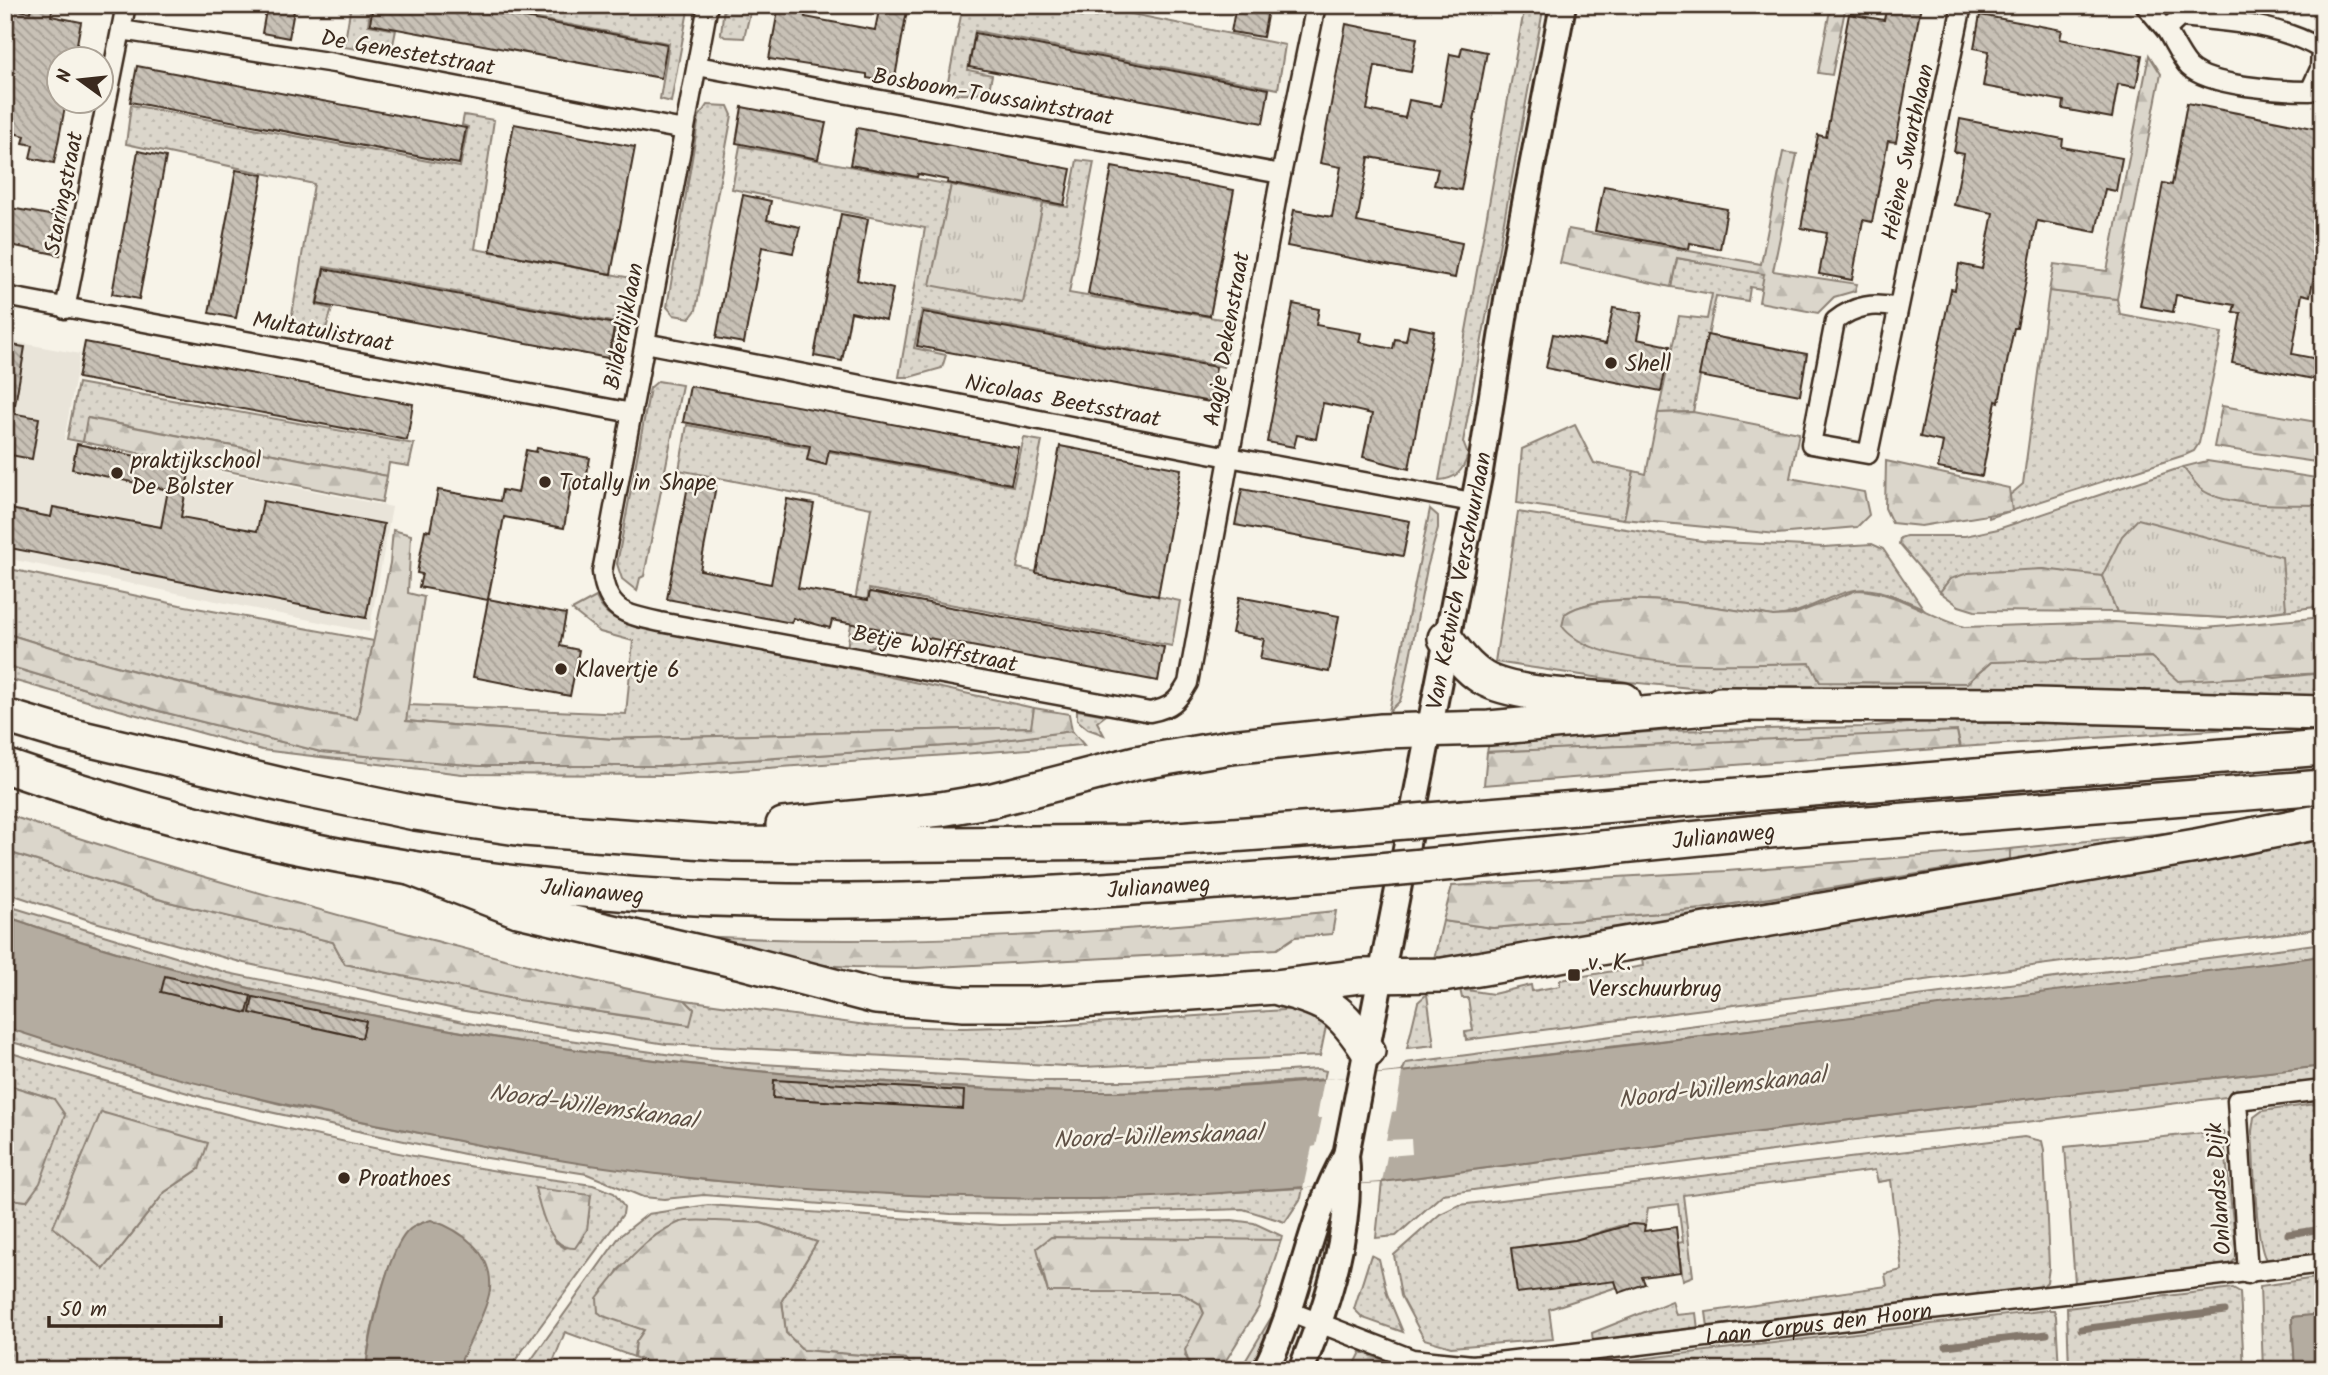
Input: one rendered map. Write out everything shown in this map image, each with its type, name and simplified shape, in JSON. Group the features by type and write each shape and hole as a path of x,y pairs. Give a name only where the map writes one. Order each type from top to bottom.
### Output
{"highway":[{"path":"1445,638 1461,659 1495,683 1555,694 1740,705 2036,705 2323,713"},
{"path":"639,837 941,809 1200,751 1382,731 1489,728 1740,705"},
{"name":"Julianaweg","path":"5,716 65,734 415,813 524,829 746,844 1135,842 2323,748"},
{"name":"Julianaweg","path":"5,766 134,807 214,828 410,868 640,895 848,901 1011,896 1347,873 1779,830 2323,787"},
{"path":"410,868 518,911 741,962 876,997 964,1004 1037,1004 1275,987 1318,979 1443,975 2323,821"},
{"path":"1275,987 1317,998 1335,1008 1352,1026 1365,1063"}],"main road":[{"name":"Van Ketwich Verschuurlaan","path":"1338,1185 1382,975 1563,5"},
{"path":"1265,1370 1291,1312 1338,1185"},
{"path":"1301,1370 1319,1323 1337,1255 1338,1185"}],"street":[{"name":"Staringstraat","path":"65,309 126,5"},
{"name":"Bilderdijklaan","path":"660,622 617,607 605,594 602,572 708,5"},
{"name":"Aagje Dekenstraat","path":"1188,682 1281,174 1316,5"},
{"name":"Hélène Swarthlaan","path":"1898,308 1877,304 1858,307 1835,321 1811,444 1868,454 1962,5"},
{"path":"2145,5 2166,30 2188,66 2204,77 2286,91 2310,91 2320,69 2321,49 2300,37 2228,21 2180,17 2166,30"},
{"name":"De Genestetstraat","path":"121,30 334,63 684,130"},
{"name":"Bosboom-Toussaintstraat","path":"697,66 1281,174"},
{"name":"Multatulistraat","path":"5,296 632,413"},
{"name":"Nicolaas Beetsstraat","path":"645,343 1472,502"},
{"name":"Betje Wolffstraat","path":"660,622 1124,710 1150,712 1165,709 1177,702 1188,682"},
{"name":"Onlandse Dijk","path":"2248,1274 2237,1100 2323,1090"},
{"name":"Laan Corpus den Hoorn","path":"1291,1312 1412,1359 1473,1366 2323,1263"}],"shaded area":[{"name":"praktijkschool De Bolster","path":"5,340 80,354 64,440 392,507 369,632 5,558"}],"green space":[{"path":"351,5 371,5 368,25 396,30 391,54 344,47"},
{"path":"462,5 689,5 671,102 660,99 669,43"},
{"path":"724,5 752,5 744,38 725,37 721,34"},
{"path":"963,5 1122,5 1122,12 1285,45 1278,89 975,31 968,70 992,75 989,90 968,94 946,92"},
{"path":"1525,5 1544,5 1463,442 1468,455 1458,473 1439,480"},
{"path":"1831,5 1846,5 1832,75 1818,73"},
{"path":"2149,55 2161,74 2117,299 2049,291 2054,264 2107,271"},
{"path":"131,105 460,167 468,127 462,125 464,115 494,120 475,249 637,279 619,370 606,371 617,323 324,267 316,305 332,309 325,332 290,327 314,184 126,144"},
{"path":"707,105 728,106 732,115 696,310 690,318 674,315 667,307 699,117"},
{"path":"740,146 951,185 931,284 1022,303 1043,203 1068,207 1077,160 1094,162 1069,293 1233,321 1224,367 922,310 914,348 946,355 942,368 910,377 899,377 925,228 732,189"},
{"path":"1783,152 1797,154 1773,271 1857,284 1855,291 1834,297 1818,313 1759,302 1764,274 1677,258 1671,287 1560,263 1568,229 1761,264"},
{"path":"951,185 1043,203 1023,303 930,285"},
{"path":"1677,258 1765,274 1762,289 1750,287 1748,301 1716,296 1693,412 1658,413 1679,316 1707,319 1712,294 1671,287"},
{"path":"2049,291 2117,299 2120,314 2222,333 2199,443 2194,451 2185,455 1989,518 1989,504 2010,495 2023,484"},
{"path":"658,381 682,385 644,576 640,578 637,591 622,579 617,564 650,388"},
{"path":"78,383 414,444 409,466 389,463 387,476 88,418 83,442 67,439"},
{"path":"2222,406 2323,423 2323,463 2214,447"},
{"path":"1693,412 1799,433 1790,478 1864,492 1869,515 1857,527 1777,534 1624,519 1634,471 1646,474 1658,413"},
{"path":"87,418 387,476 382,502 83,442"},
{"path":"687,425 1013,486 1024,438 1042,441 1017,568 1180,601 1172,646 869,589 863,628 879,631 875,645 863,651 847,648 871,508 679,470"},
{"path":"1575,425 1594,463 1634,471 1624,519 1517,503 1522,449"},
{"path":"1886,461 2009,488 2012,511 1921,526 1892,523 1885,508"},
{"path":"2207,461 2323,479 2323,505 2259,504 2212,495 2198,487 2183,467"},
{"path":"2183,467 2200,488 2269,503 2323,505 2323,606 2226,618 2117,612 2107,582 2043,569 1950,579 1940,592 1899,544 1900,538 1906,536 1965,536 1998,529"},
{"path":"1430,509 1438,516 1438,528 1427,568 1404,688 1400,701 1389,712"},
{"path":"1518,512 1702,541 1824,547 1872,544 1883,549 1923,608 1890,594 1863,589 1844,593 1795,612 1773,616 1696,604 1636,600 1584,605 1565,614 1586,645 1615,652 1698,663 1811,663 1820,682 1967,683 1991,662 2151,657 2275,678 2323,673 2323,699 1702,689 1628,682 1495,662"},
{"path":"2138,519 2282,557 2286,610 2226,618 2117,612 2102,576 2122,536"},
{"path":"393,530 411,535 408,593 424,597 406,721 611,739 1031,727 1034,708 1069,714 1072,731 974,744 662,766 480,766 321,752 159,711 5,665 5,633 179,683 357,719 390,563"},
{"path":"5,568 180,605 374,641 357,719 180,682 5,633"},
{"path":"2043,569 2102,576 2117,612 1975,611 1959,606 1940,592 1950,579 1968,573"},
{"path":"1857,590 1872,591 1899,599 1964,627 2114,622 2206,628 2323,617 2323,673 2178,681 2151,657 1991,662 1967,683 1820,682 1810,663 1716,664 1641,659 1608,652 1580,641 1562,626 1565,614 1584,605 1608,601 1666,601 1773,616 1792,615"},
{"path":"596,597 603,609 613,617 637,627 844,667 1034,708 1032,727 611,739 406,721 408,705 626,714 633,641 600,632 572,610"},
{"path":"5,665 159,711 321,752 480,766 662,766 974,744 1072,731 1084,745 671,775 462,774 262,750 5,678"},
{"path":"1077,710 1106,715 1097,722 1104,735 1088,729 1077,720"},
{"path":"1974,717 2318,723 1961,747 1957,732 1487,752 1489,743 1664,731 1865,727"},
{"path":"1957,731 1960,747 1484,785 1487,752"},
{"path":"5,814 164,865 325,911 558,973 685,1000 694,1009 690,1025 518,1000 345,964 333,942 165,901 5,851"},
{"path":"2300,819 1433,963 1443,921 1493,928 1702,909 2010,859 2010,849"},
{"path":"2323,835 2323,928 1466,1040 1465,1032 1473,1031 1468,998 1462,998 1460,989 1493,994 1531,985 1532,991 1560,986 1560,980 1643,966 1642,959 1701,940"},
{"path":"2010,849 2010,859 1702,909 1493,928 1443,921 1452,886 1727,871"},
{"path":"5,851 165,901 333,942 345,964 517,998 689,1025 694,1009 685,1000 873,1026 1051,1026 1299,1009 1327,1022 1320,1056 1083,1067 666,1044 459,1010 244,963 95,922 5,892"},
{"path":"5,905 228,973 507,1031 714,1061 1045,1081 1133,1081 1318,1069 1326,1071 1324,1079 1269,1084 1158,1091 1067,1092 850,1079 609,1054 507,1039 303,1001 103,948 5,916"},
{"path":"1336,911 1332,934 1295,937 1277,949 917,968 782,963 681,935 846,940 1009,936 1172,926"},
{"path":"2323,943 2323,956 1979,1002 1402,1072 1406,1063"},
{"path":"1427,994 1434,1045 1407,1048 1418,1002"},
{"path":"5,1027 114,1061 292,1107 517,1153 704,1180 897,1193 1100,1199 1303,1188 1301,1198 1285,1222 1243,1209 1061,1215 951,1214 704,1195 664,1199 643,1197 587,1174 469,1155 205,1098 5,1040"},
{"path":"5,1051 150,1094 296,1131 444,1162 593,1185 614,1193 624,1207 623,1214 508,1370 455,1370 490,1291 417,1224 396,1251 388,1271 375,1314 366,1370 5,1370 5,1207 10,1199 27,1201 54,1099 5,1084","holes":["102,1112 199,1169 165,1192 104,1269","535,1188 589,1216 582,1241 565,1248 556,1242"]},
{"path":"2323,1066 2323,1085 2018,1123 1887,1136 1443,1194 1396,1236 1376,1238 1382,1182 1933,1109"},
{"path":"5,1084 54,1099 65,1115 40,1183 27,1201 10,1199 5,1195"},
{"path":"2323,1103 2323,1254 2267,1261 2263,1253 2258,1220 2252,1131 2254,1117 2262,1111"},
{"path":"101,1112 208,1143 199,1169 165,1192 104,1269 53,1227"},
{"path":"2223,1131 2237,1258 2230,1264 2075,1283 2065,1147"},
{"path":"2024,1137 2042,1141 2044,1150 2049,1267 2047,1282 2042,1287 1708,1327 1706,1312 1887,1286 1885,1274 1902,1270 1891,1180 1878,1182 1875,1170 1683,1195 1693,1276 1683,1280 1678,1243 1683,1242 1678,1204 1648,1208 1645,1225 1622,1225 1575,1240 1512,1248 1615,1281 1617,1287 1549,1309 1553,1339 1451,1347 1424,1339 1401,1296 1394,1255 1440,1214 1459,1205"},
{"path":"535,1188 591,1195 587,1230 575,1248 566,1247 552,1235 543,1217"},
{"path":"708,1205 1000,1225 1232,1220 1254,1223 1282,1236 1281,1240 1039,1264 1048,1292 1180,1292 1200,1304 1204,1313 1185,1356 1196,1370 915,1370 906,1359 803,1350 786,1333 782,1300 817,1242 761,1223 680,1222 644,1246 618,1270 598,1312 644,1330 636,1342 634,1357 565,1332 550,1370 524,1370 620,1236 648,1214"},
{"path":"692,1221 761,1223 817,1242 782,1300 786,1333 803,1350 906,1359 915,1370 667,1370 634,1357 636,1342 644,1330 598,1312 597,1298 623,1265 643,1245 666,1229"},
{"path":"1051,1237 1281,1240 1259,1307 1220,1370 1196,1370 1189,1364 1185,1350 1204,1313 1200,1304 1180,1292 1048,1292 1037,1248"},
{"path":"1371,1255 1379,1259 1387,1294 1403,1332 1363,1318 1354,1309"},
{"path":"2323,1277 2323,1314 2292,1317 2295,1370 2263,1370 2260,1286"},
{"path":"2233,1288 2240,1292 2244,1370 2069,1370 2067,1308"},
{"path":"1672,1301 1676,1315 1696,1313 1698,1329 1593,1341 1592,1333"},
{"path":"2054,1310 2056,1316 2059,1370 1771,1370 1766,1367 1730,1367 1728,1370 1547,1370"},
{"path":"1275,1311 1280,1314 1251,1370 1240,1370"},
{"path":"1361,1352 1411,1370 1352,1370"}],"water":[{"name":"Noord-Willemskanaal","path":"5,916 103,948 302,1001 505,1039 607,1054 812,1076 1069,1092 1171,1091 1364,1076 1710,1035 2323,956 2323,1066 1933,1109 1382,1182 1166,1197 1095,1199 853,1192 672,1176 521,1153 233,1092 50,1042 5,1027"},
{"path":"431,1220 464,1236 481,1254 490,1276 489,1297 482,1315 455,1370 366,1370 375,1318 392,1259 409,1230"},
{"path":"2323,1314 2323,1370 2295,1370 2292,1317"}],"pier":[{"path":"1402,1072 1396,1111 1392,1112 1386,1140 1411,1139 1412,1154 1387,1156 1382,1182 1303,1188 1322,1118 1317,1118 1324,1079"}],"building":[{"path":"32,5 53,5 51,16 81,22 77,46 46,46 46,116 63,116 54,163 30,158 33,145 23,143 25,136 5,131 5,7 30,12"},
{"path":"267,5 295,5 289,38 262,33"},
{"path":"373,5 453,5 667,44 661,78 370,24"},
{"path":"779,5 807,5 805,17 875,30 880,5 908,5 894,83 867,78 867,74 769,59"},
{"path":"1236,5 1269,5 1263,37 1231,32"},
{"path":"1887,5 1921,5 1896,142 1888,141 1872,222 1863,220 1852,280 1819,274 1827,233 1801,228 1818,135 1826,137 1849,14 1884,20"},
{"path":"1980,15 2062,30 2060,39 2142,55 2136,87 2118,84 2112,118 2063,109 2064,101 1983,86 1989,51 1974,48"},
{"path":"1346,24 1417,38 1411,72 1375,66 1367,110 1405,118 1409,100 1441,106 1450,54 1460,56 1462,47 1487,52 1461,190 1434,185 1438,169 1369,157 1357,222 1462,243 1455,278 1287,246 1294,210 1332,217 1341,167 1320,163"},
{"path":"975,33 1269,89 1263,123 969,67"},
{"path":"137,66 466,128 459,164 130,102"},
{"path":"2187,103 2323,130 2323,230 2310,296 2302,294 2292,354 2323,360 2323,381 2232,363 2241,313 2233,312 2235,305 2176,295 2173,312 2140,306 2163,183 2172,185"},
{"path":"742,107 826,123 818,159 736,143"},
{"path":"1960,119 2063,139 2062,147 2122,158 2116,191 2105,189 2096,232 2037,221 2017,328 2014,328 1999,402 1996,401 1982,476 1938,468 1943,442 1920,437 1951,289 1955,290 1959,264 1982,269 1993,213 1954,205 1964,154 1954,152"},
{"path":"514,124 635,147 611,274 490,251"},
{"path":"857,128 1071,169 1064,205 947,183 948,180 918,174 917,177 850,165"},
{"path":"138,151 166,157 139,299 112,294"},
{"path":"1112,167 1234,190 1210,316 1088,294"},
{"path":"236,170 263,175 236,318 209,313"},
{"path":"1604,186 1727,209 1720,249 1690,243 1689,249 1595,231"},
{"path":"743,195 771,201 767,220 800,227 793,253 762,247 744,343 716,338"},
{"path":"5,207 66,218 60,255 5,244"},
{"path":"841,214 868,219 857,280 893,289 886,320 851,312 842,361 814,356"},
{"path":"324,269 615,324 608,358 317,304"},
{"path":"1293,304 1319,309 1316,325 1361,333 1359,342 1393,349 1395,339 1406,341 1409,326 1434,331 1409,469 1363,457 1372,414 1323,403 1316,439 1297,435 1294,447 1267,442"},
{"path":"1613,308 1642,313 1637,339 1670,346 1661,391 1546,368 1553,334 1606,344"},
{"path":"923,312 1216,367 1210,402 917,346"},
{"path":"1707,335 1807,354 1800,395 1699,376"},
{"path":"85,342 413,404 407,440 78,378"},
{"path":"5,344 25,347 15,405 5,404"},
{"path":"690,386 1019,448 1011,484 829,450 826,465 807,460 810,446 683,422"},
{"path":"5,412 39,418 32,459 5,454"},
{"path":"77,444 190,467 181,517 257,531 263,501 384,524 366,618 5,547 5,508 51,517 53,507 161,527 168,490 72,469"},
{"path":"1060,446 1181,469 1158,596 1036,573"},
{"path":"537,448 590,458 585,484 572,481 564,528 504,517 488,599 566,614 560,646 579,650 570,696 473,677 488,600 419,587 422,574 417,573 425,530 430,531 438,490 500,501 502,490 518,493 526,450 536,452"},
{"path":"689,480 716,486 700,570 771,584 787,499 814,504 798,588 868,600 870,592 1164,647 1158,681 832,620 830,628 793,618 792,623 667,599"},
{"path":"1242,489 1410,521 1403,556 1235,525"},
{"path":"1239,597 1339,616 1329,672 1260,659 1264,639 1232,633"},
{"path":"165,976 251,996 247,1013 161,992"},
{"path":"253,997 366,1021 362,1038 250,1013"},
{"path":"774,1080 964,1091 963,1109 773,1098"},
{"path":"1632,1224 1645,1225 1644,1231 1676,1227 1681,1272 1642,1277 1645,1284 1619,1293 1615,1281 1517,1293 1511,1248 1575,1240"}],"waterway":[{"path":"2288,1234 2323,1229"},
{"path":"2081,1329 2225,1311"},
{"path":"1946,1346 2047,1334"}],"place":[{"name":"Shell","path":"1611,363"},
{"name":"praktijkschool De Bolster","path":"117,473"},
{"name":"Totally in Shape","path":"545,482"},
{"name":"Klavertje 6","path":"561,669"},
{"name":"v. K. Verschuurbrug","path":"1574,975"},
{"name":"Proathoes","path":"344,1178"}]}
